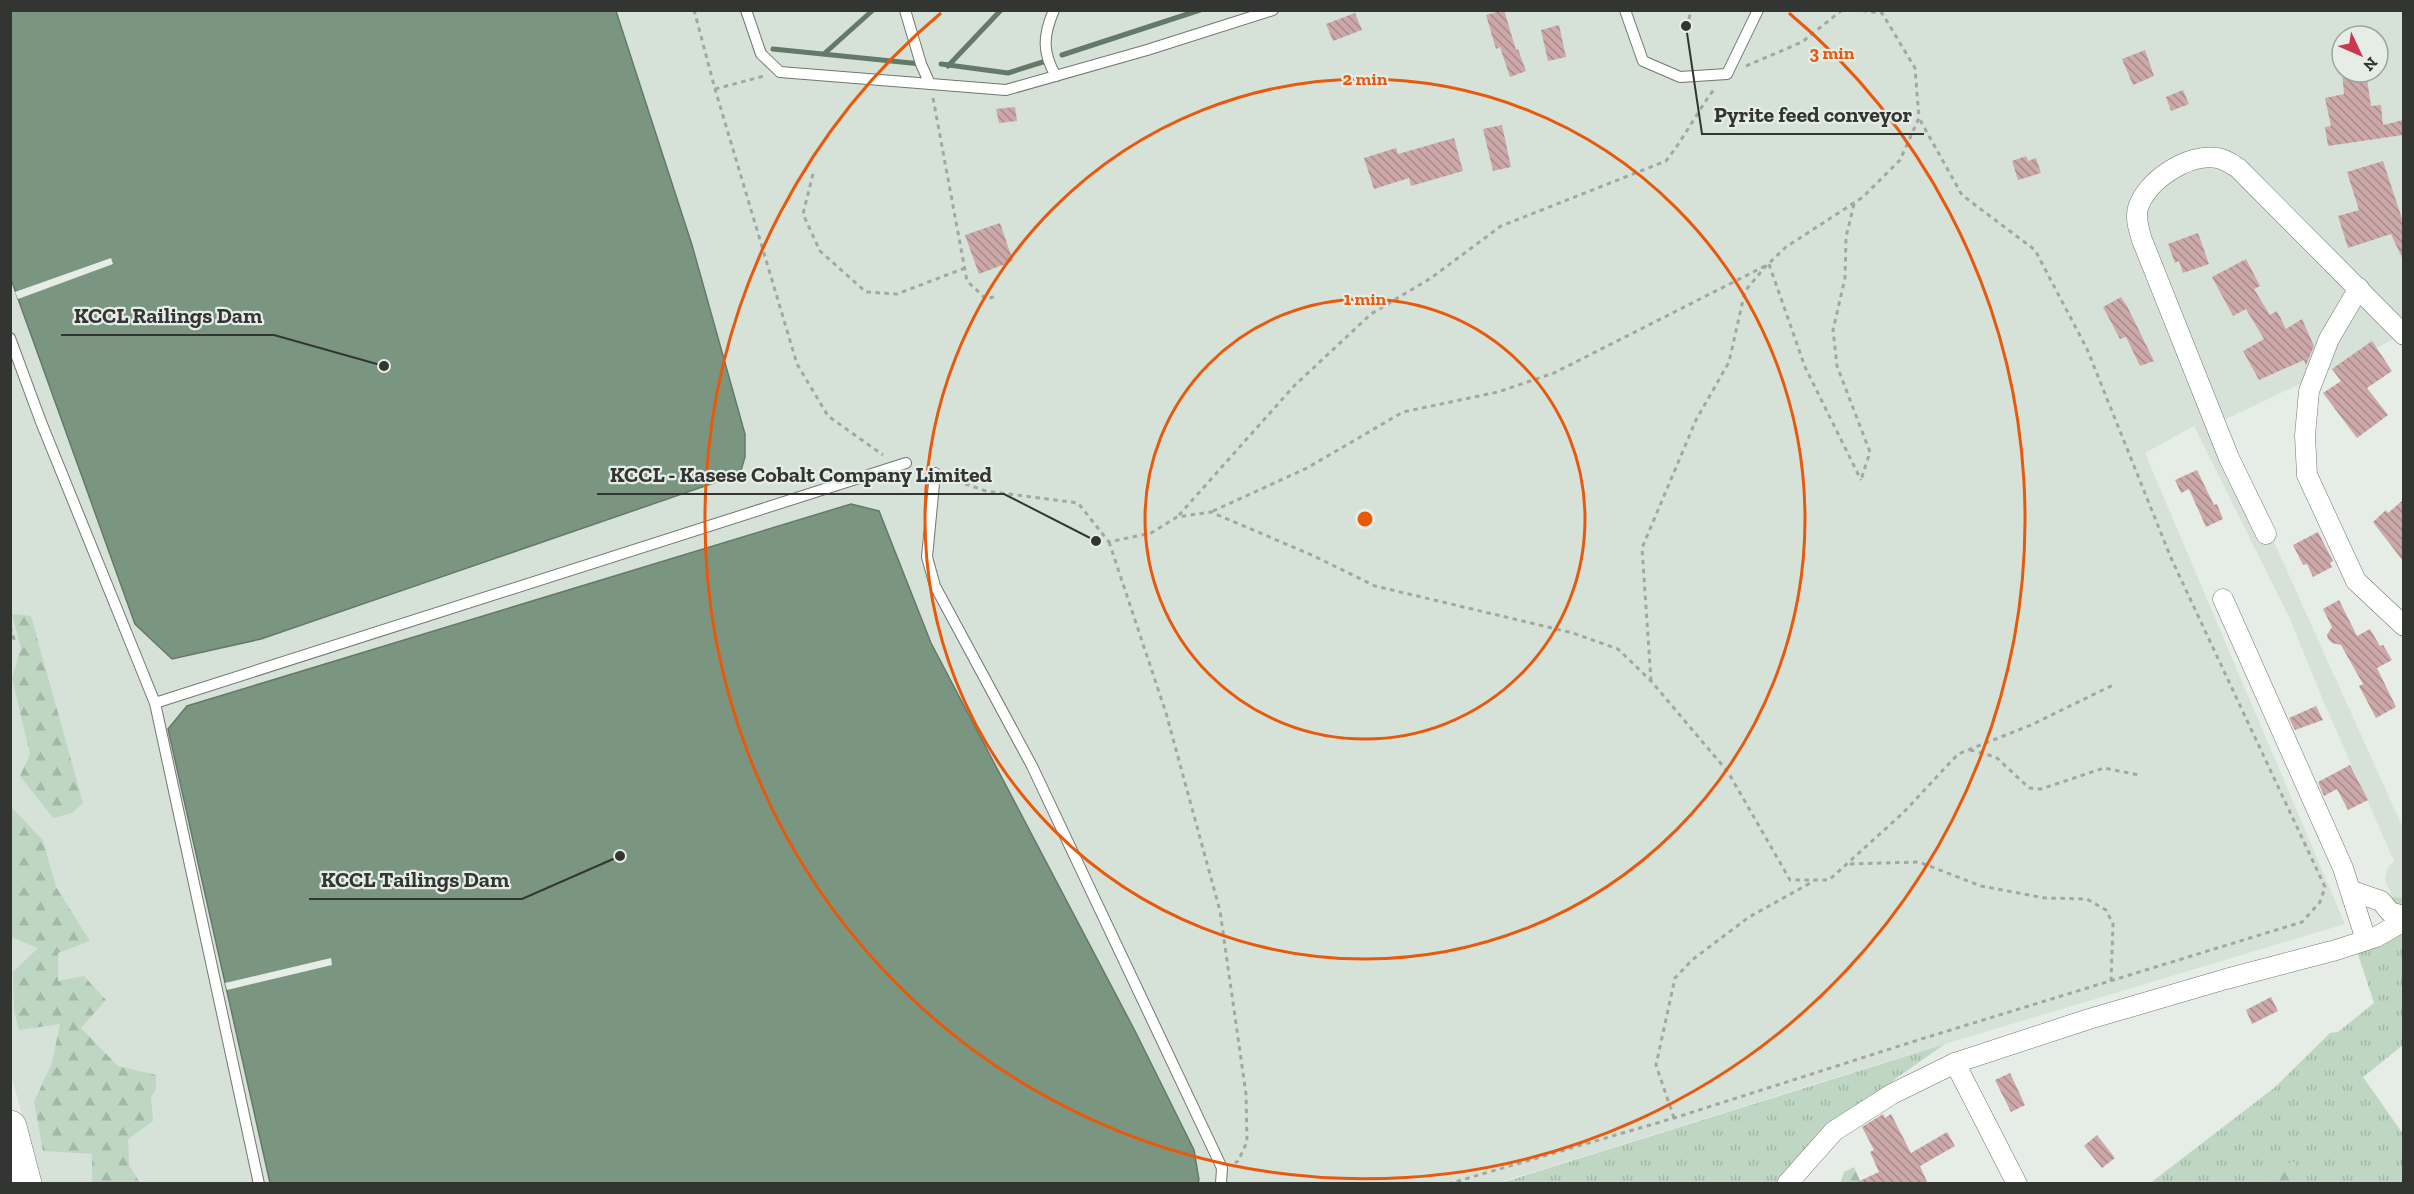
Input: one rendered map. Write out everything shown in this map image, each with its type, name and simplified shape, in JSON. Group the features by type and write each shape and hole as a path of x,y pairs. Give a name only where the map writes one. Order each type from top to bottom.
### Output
{"highway":[{"path":"10,1127 25,1184"}],"street":[{"path":"2266,534 2229,458 2142,240 2138,209 2153,184 2182,164 2202,158 2217,158 2238,168 2403,335"},
{"path":"2359,288 2329,339 2309,391 2305,435 2307,475 2356,581 2403,626"},
{"path":"2223,599 2307,783 2352,891 2366,940"},
{"path":"2352,891 2381,901 2390,912 2403,916"},
{"path":"1787,1184 1834,1131 1892,1094 1956,1063 2089,1019 2366,940 2390,931 2403,921"},
{"path":"1956,1063 2017,1184"}],"lane":[{"path":"746,10 761,54 780,72 1006,90 1246,15 1273,10"},
{"path":"905,10 921,64 930,84"},
{"path":"1054,10 1047,27 1046,61 1056,76"},
{"path":"1624,10 1643,61 1680,77 1727,74 1758,10"},
{"path":"10,338 41,422 155,703 259,1184"},
{"path":"155,703 906,463"},
{"path":"935,473 927,557 935,586 1032,766 1222,1168 1221,1184"}],"path":[{"path":"694,10 715,89 797,364 828,416 878,453 906,463"},
{"path":"1689,20 1691,10"},
{"path":"1109,542 1151,533 1177,517 1294,386 1371,314 1431,278 1501,226 1666,161 1682,141 1705,102 1727,74 1802,42 1842,10"},
{"path":"1448,1184 1674,1118 1907,1043 2302,922 2320,902 2325,887 2171,558 2087,349 2035,250 1962,195 1919,118 1915,68 1882,13 1857,10"},
{"path":"715,89 780,72"},
{"path":"930,84 967,281 986,299 997,297"},
{"path":"1651,681 1642,548 1696,420 1729,362 1745,291 1786,247 1863,197 1900,160 1919,118"},
{"path":"813,174 803,214 807,224 820,251 866,292 897,294 965,268"},
{"path":"1769,264 1805,367 1861,480 1870,452 1837,366 1833,330 1845,278 1846,237 1854,203"},
{"path":"1177,517 1211,512 1307,468 1403,412 1498,392 1554,373 1769,264"},
{"path":"935,473 986,491 1078,503 1109,542 1166,713 1220,911 1246,1094 1247,1142 1238,1161 1222,1168"},
{"path":"1211,512 1314,556 1375,586 1573,633 1618,649 1651,681 1728,772 1790,880 1829,880 1903,813 1958,754 2031,725 2115,684"},
{"path":"10,627 15,642"},
{"path":"1970,750 1996,757 2029,788 2041,789 2104,768 2139,775"},
{"path":"1848,864 1919,862 1981,886 2045,898 2087,899 2106,910 2114,924 2111,981"},
{"path":"1674,1118 1656,1065 1675,978 1692,960 1749,917 1816,880"}],"shaded area":[{"path":"10,11 2403,11 2403,335 2226,419 2215,418 2269,531 2403,828 2403,898 2392,897 2385,879 2388,867 2394,861 2290,619 2194,426 2145,453 2345,924 1882,1063 1498,1183 41,1183 10,1071"},
{"path":"11,11 616,11 692,245 745,434 745,457 740,474 261,639 172,659 135,624 11,279"},
{"path":"851,504 879,511 931,643 1135,1031 1194,1150 1199,1180 1197,1184 270,1183 168,729 187,706"}],"green space":[{"path":"12,614 31,616 83,803 72,813 53,818 20,776 30,754 12,678 21,648"},
{"path":"10,806 43,840 56,887 90,941 58,953 58,981 84,976 106,1000 81,1028 118,1066 156,1075 156,1090 151,1097 153,1121 128,1139 129,1165 140,1183 92,1183 92,1154 43,1151 34,1102 52,1063 60,1024 19,1030 14,1010 13,972 38,948 11,937"},
{"path":"2392,897 2403,898 2403,1045 2363,1077 2403,1134 2403,1183 2300,1183 2283,1167 2271,1183 2149,1184 2274,1088 2330,1033 2338,1032 2374,1003 2355,945 2375,937 2390,912"},
{"path":"1945,1044 1898,1077 1828,1135 1781,1183 1498,1184"},
{"path":"2293,1161 2309,1183 2265,1183 2274,1173"},
{"path":"1854,1167 1861,1183 1840,1184 1844,1172"}],"pier":[{"path":"111,258 113,264 18,299 15,292"},
{"path":"331,958 332,965 227,990 225,983"}],"building":[{"path":"1504,10 1516,50 1518,49 1526,71 1510,77 1500,47 1496,49 1486,15"},
{"path":"1355,13 1362,30 1333,41 1326,24"},
{"path":"1559,25 1566,57 1548,61 1541,30"},
{"path":"2145,50 2154,76 2133,85 2122,59"},
{"path":"2343,84 2368,84 2371,106 2381,105 2383,125 2403,120 2403,135 2328,146 2325,127 2331,126 2325,98 2344,94"},
{"path":"2183,90 2189,104 2171,111 2166,97"},
{"path":"1015,107 1017,121 999,123 996,109"},
{"path":"1502,125 1511,167 1493,171 1483,129"},
{"path":"1454,138 1463,171 1411,186 1409,178 1374,189 1364,158 1396,148 1398,154"},
{"path":"2026,156 2028,161 2036,158 2041,173 2018,180 2012,161"},
{"path":"2383,161 2403,222 2403,260 2391,234 2348,248 2338,216 2359,210 2347,172"},
{"path":"1000,223 1013,261 979,274 965,235"},
{"path":"2198,233 2209,264 2183,273 2179,261 2175,263 2168,244"},
{"path":"2246,259 2260,286 2254,289 2270,315 2277,311 2286,329 2302,319 2314,346 2306,365 2304,360 2259,380 2243,351 2264,339 2246,309 2233,316 2212,277"},
{"path":"2121,297 2154,361 2140,366 2126,337 2120,339 2103,307"},
{"path":"2372,341 2392,371 2367,388 2388,415 2357,438 2323,393 2341,381 2332,369"},
{"path":"2197,470 2223,519 2206,527 2189,489 2181,493 2175,480"},
{"path":"2403,500 2403,561 2373,522 2386,510 2388,513"},
{"path":"2318,532 2333,561 2330,563 2332,567 2313,577 2307,564 2303,565 2293,545"},
{"path":"2339,600 2357,636 2370,629 2392,660 2377,668 2396,707 2376,718 2359,686 2363,684 2341,645 2332,643 2328,639 2327,635 2332,627 2323,609"},
{"path":"2316,706 2323,720 2295,730 2289,718"},
{"path":"2350,765 2368,800 2348,810 2337,789 2324,796 2318,782"},
{"path":"2271,997 2278,1011 2252,1024 2246,1010"},
{"path":"2010,1073 2025,1105 2011,1112 1995,1080"},
{"path":"1883,1114 1885,1118 1891,1114 1911,1153 1947,1132 1955,1146 1920,1166 1928,1184 1853,1184 1879,1172 1870,1152 1874,1150 1862,1127"},
{"path":"2097,1135 2115,1158 2102,1168 2084,1146"}],"waterway":[{"path":"825,53 873,10"},
{"path":"948,66 1001,10"},
{"path":"1062,55 1200,10"},
{"path":"773,49 921,64"},
{"path":"941,64 1008,73 1046,61"}],"place":[{"name":"Pyrite feed conveyor","path":"1686,26"},
{"name":"KCCL Railings Dam","path":"384,366"},
{"name":"KCCL - Kasese Cobalt Company Limited","path":"1096,541"},
{"name":"KCCL Tailings Dam","path":"620,856"}]}
